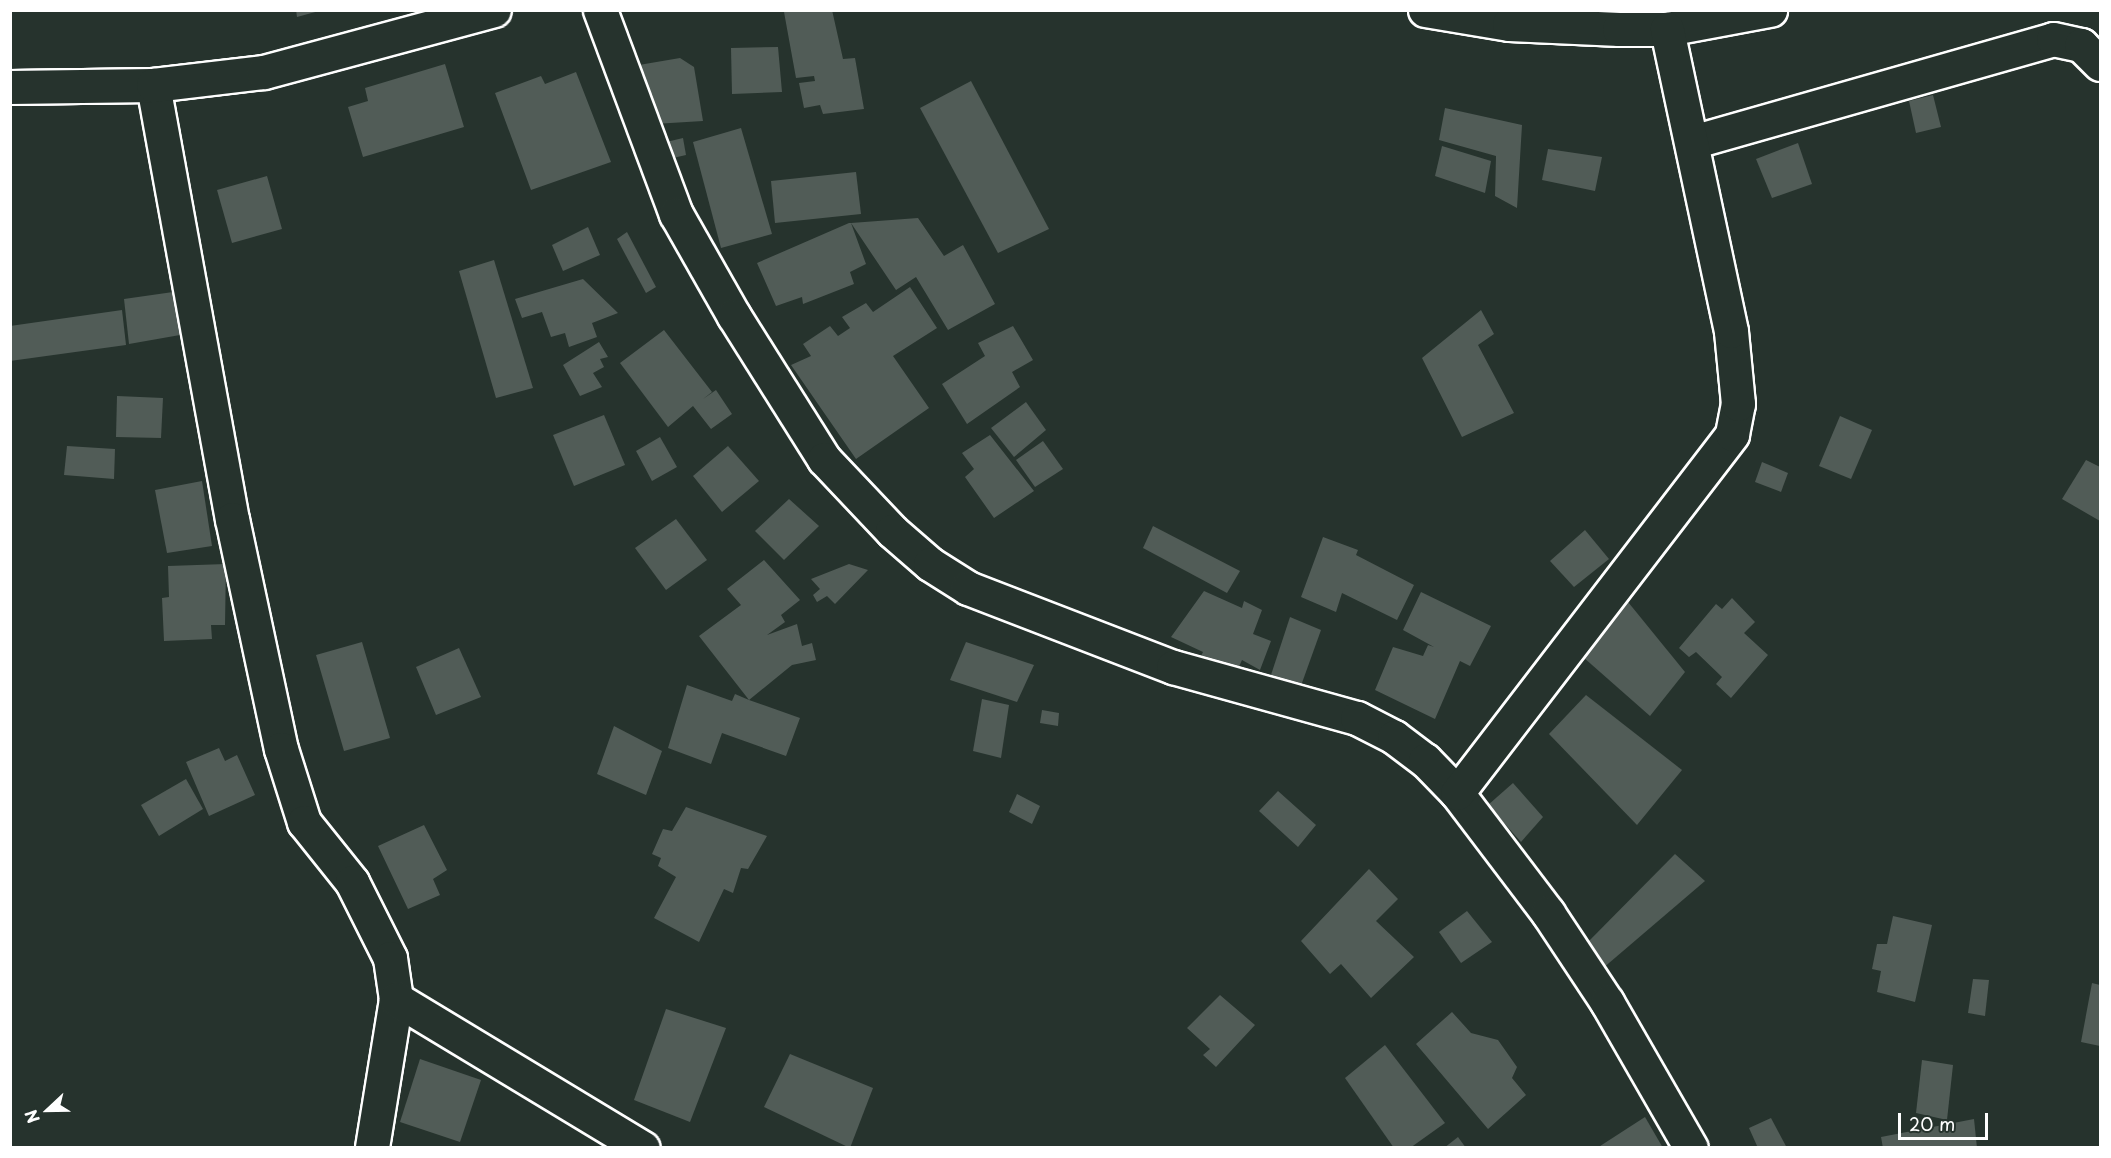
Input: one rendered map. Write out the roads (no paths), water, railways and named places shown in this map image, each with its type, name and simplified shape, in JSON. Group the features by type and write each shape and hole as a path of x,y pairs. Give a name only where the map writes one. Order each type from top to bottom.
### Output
{"street":[{"path":"10,87 153,86 264,72 440,18 494,10"},
{"path":"600,10 676,214 734,316 824,459 892,531 930,564 968,588 1173,667 1357,718 1394,737 1425,760 1457,793 1574,952 1691,1148"},
{"path":"1425,10 1520,25 1667,29 1770,10"},
{"path":"1457,793 1732,434 1738,404 1731,331 1667,29"},
{"path":"1692,142 2053,39 2081,45 2100,64"},
{"path":"153,86 232,519 281,749 304,822 352,882 390,958 396,999 372,1148"},
{"path":"396,999 643,1148"}]}
